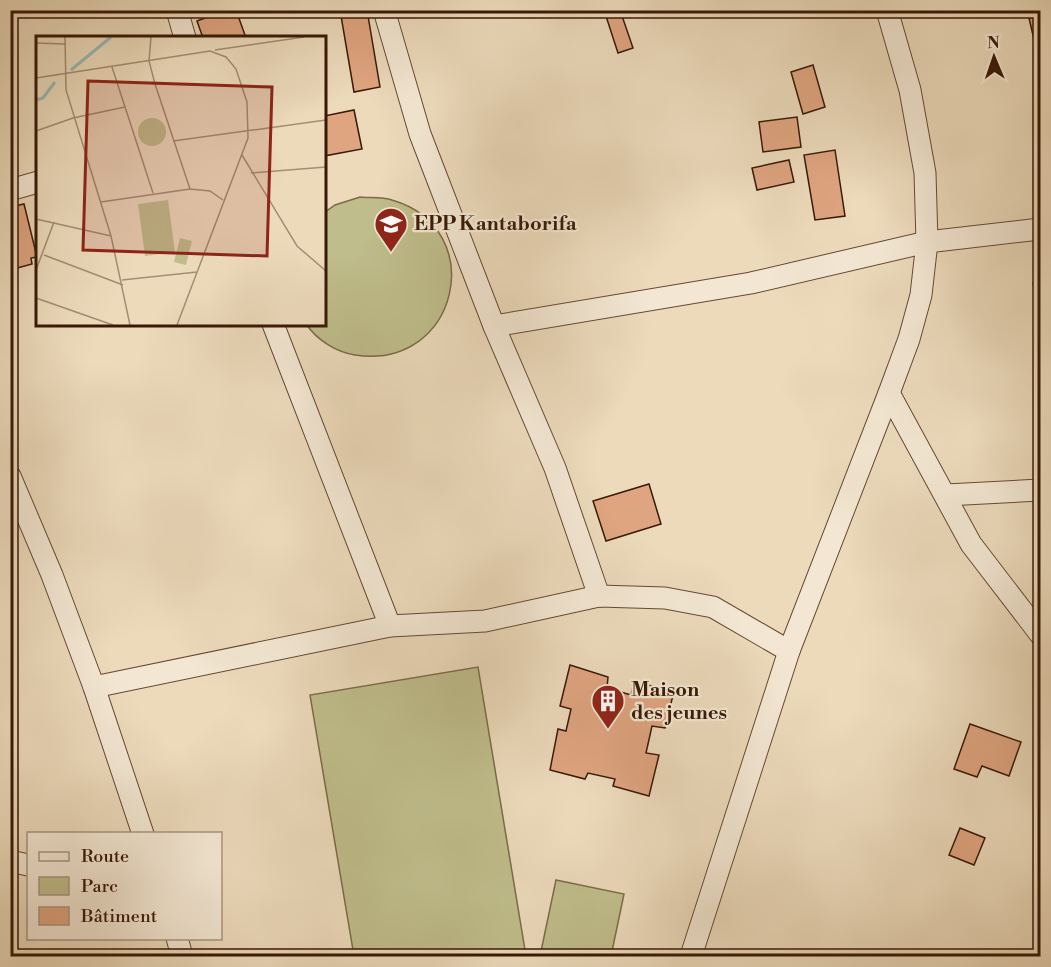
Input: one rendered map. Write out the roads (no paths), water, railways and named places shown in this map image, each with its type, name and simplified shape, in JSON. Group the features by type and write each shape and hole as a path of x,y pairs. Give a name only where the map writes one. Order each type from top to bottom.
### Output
{"street":[{"path":"177,10 184,36"},
{"path":"384,10 420,134 494,326 555,468 599,596"},
{"path":"691,957 789,651 889,393 909,339 921,295 927,242 925,173 910,90 886,10"},
{"path":"10,190 36,183"},
{"path":"494,326 751,283 927,242 1041,229"},
{"path":"274,326 390,626"},
{"path":"889,393 971,544 1041,634"},
{"path":"10,476 52,575 94,687 142,832"},
{"path":"946,495 1041,490"},
{"path":"94,687 390,626 485,621 599,596 665,598 713,607 789,651"},
{"path":"10,861 27,865"},
{"path":"177,940 182,957"}],"place":[{"name":"EPP Kantaborifa","path":"391,253"},
{"name":"Maison des jeunes","path":"608,730"}]}
